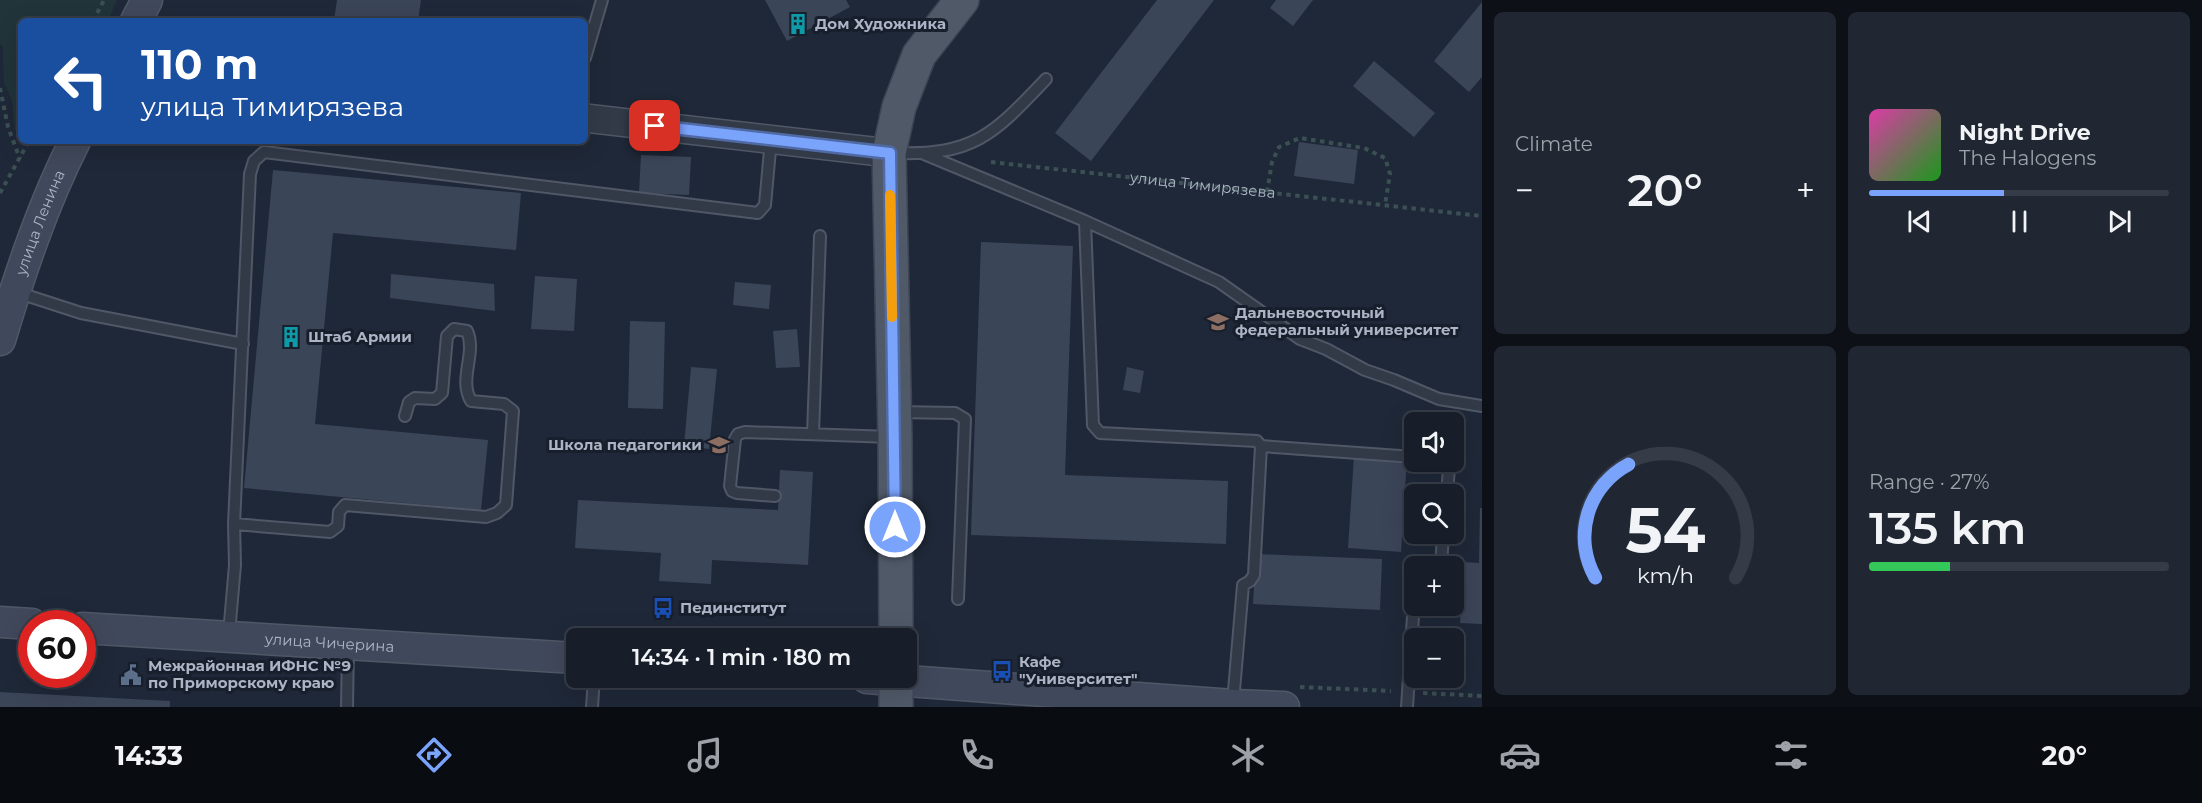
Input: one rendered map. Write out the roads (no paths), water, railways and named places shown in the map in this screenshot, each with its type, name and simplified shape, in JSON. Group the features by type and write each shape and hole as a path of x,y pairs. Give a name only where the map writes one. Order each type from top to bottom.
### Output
{"main road":[{"path":"138,18 147,0"},
{"path":"896,628 890,153 899,107 919,55 962,0"},
{"name":"улица Ленина","path":"0,340 14,291 60,170 73,144"},
{"path":"0,622 18,623"},
{"name":"улица Чичерина","path":"96,629 566,657"},
{"path":"917,688 1284,707"}],"street":[{"path":"588,118 890,153"}],"lane":[{"path":"588,47 601,0"},
{"path":"890,153 924,154 952,149 981,139 1006,122 1046,79"},
{"path":"229,637 235,565 234,524 250,174 254,161 264,152 758,213 765,205 771,139"},
{"path":"924,154 1085,221 1219,282 1300,339 1326,349 1365,370 1439,399 1482,406"},
{"path":"1085,221 1093,426 1100,433 1257,441 1261,446 1254,575 1244,585 1220,705"},
{"path":"813,434 820,236"},
{"path":"14,291 81,313 243,344"},
{"path":"234,524 330,532 338,526 339,512 345,505 486,517 497,513 506,505 513,411 504,404 471,401 465,391 471,339 466,331 454,329 447,336 442,393 435,399 415,398 409,402 405,416"},
{"path":"775,496 732,491 730,486 735,439 738,434 745,432 813,434 894,424 956,413 964,419 958,599"},
{"path":"1261,446 1404,456"},
{"path":"1407,707 1413,616"},
{"path":"347,707 348,644"},
{"path":"592,707 593,688"}],"place":[{"name":"Дом Художника","path":"798,24"},
{"name":"Дальневосточный федеральный университет","path":"1218,322"},
{"name":"Штаб Армии","path":"291,337"},
{"name":"Школа педагогики","path":"719,445"},
{"name":"Пединститут","path":"663,608"},
{"name":"Кафе \"Университет\"","path":"1002,671"},
{"name":"Межрайонная ИФНС №9 по Приморскому краю","path":"131,675"}]}
